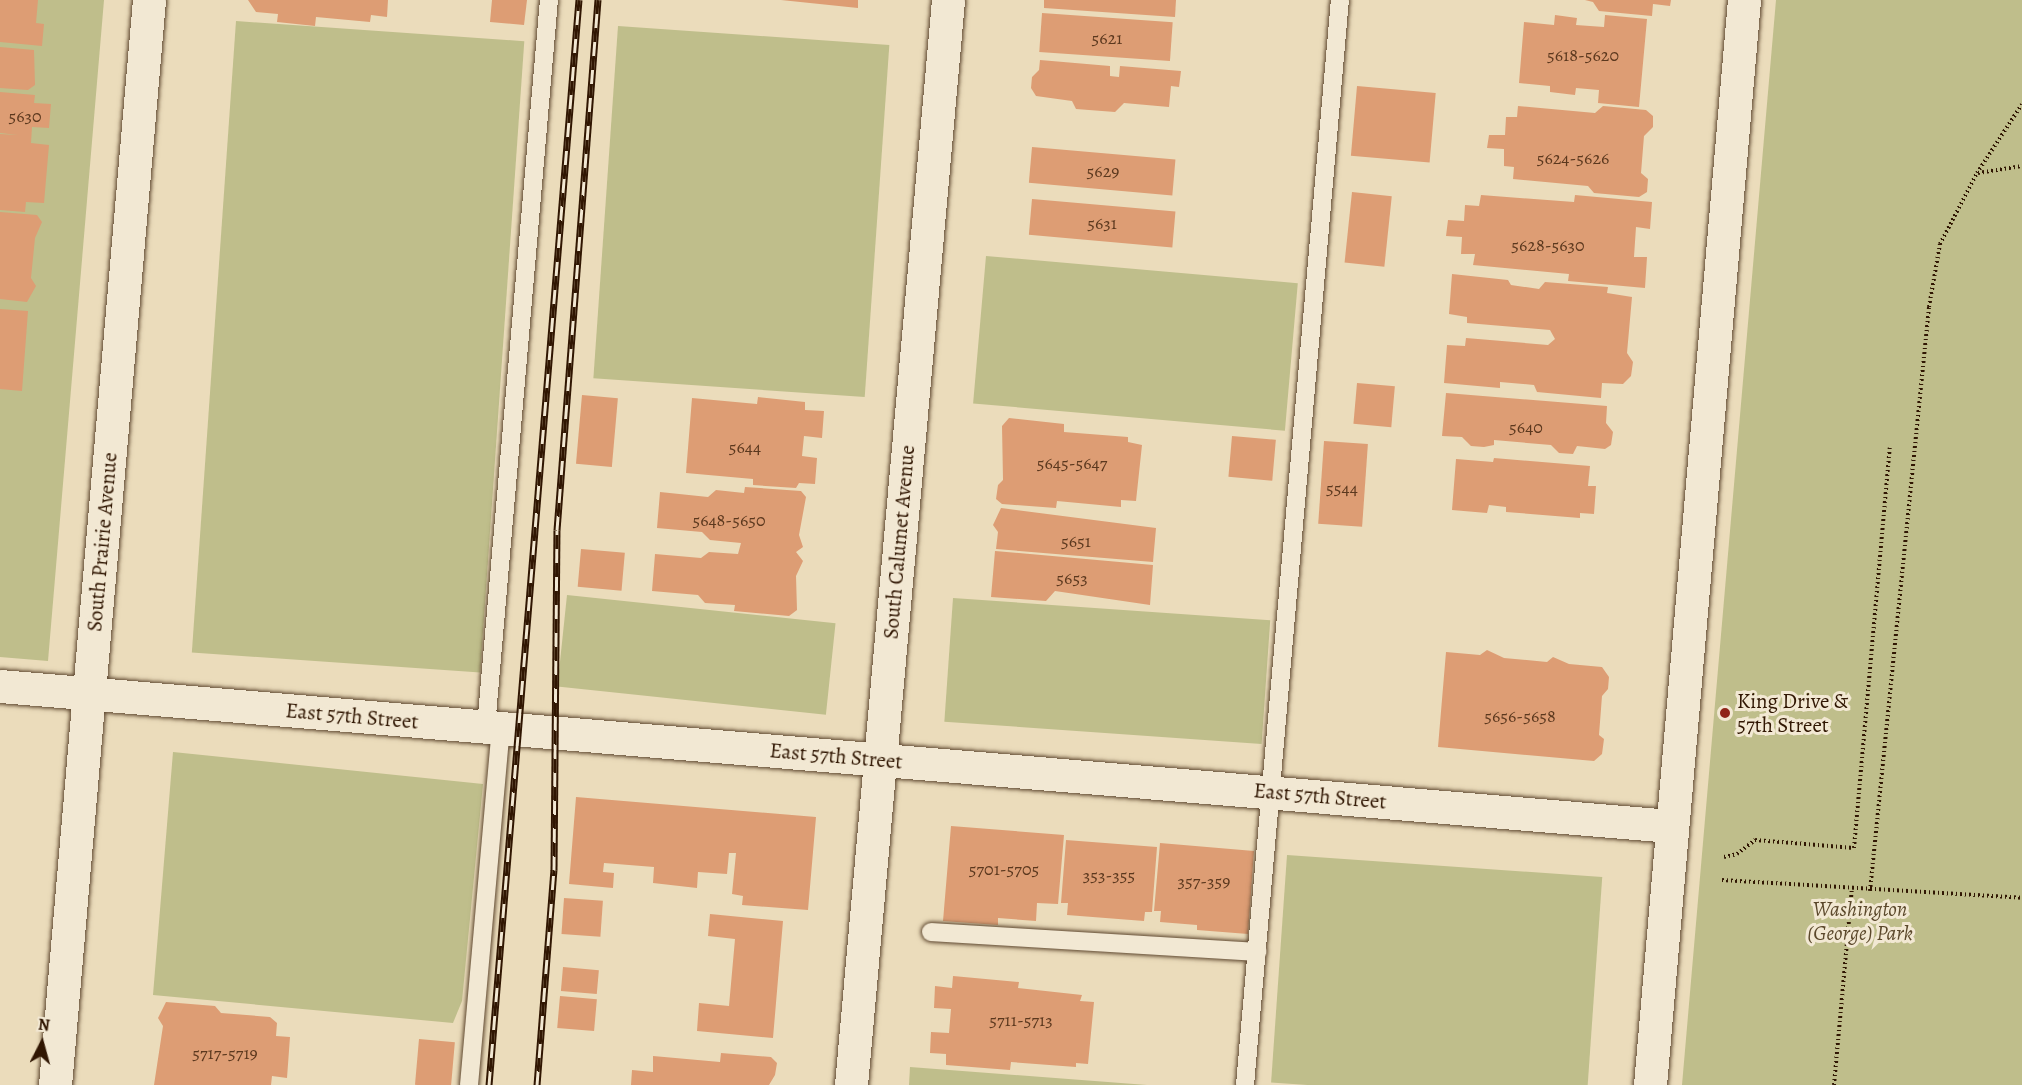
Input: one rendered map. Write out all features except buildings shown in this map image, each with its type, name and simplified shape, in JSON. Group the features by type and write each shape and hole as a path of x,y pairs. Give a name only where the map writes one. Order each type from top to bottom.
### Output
{"street":[{"name":"South Prairie Avenue","path":"55,1085 149,0"},
{"name":"South Calumet Avenue","path":"851,1085 948,0"},
{"path":"1650,1085 1744,0"},
{"name":"East 57th Street","path":"0,686 1672,826"}],"lane":[{"path":"469,1085 493,728 549,0"},
{"path":"1245,1085 1340,0"},
{"path":"932,932 1257,952"}],"path":[{"path":"2021,105 2022,115"},
{"path":"1870,891 1929,307 1941,244 1977,173 2021,105"},
{"path":"1977,173 2022,166"},
{"path":"1724,857 1737,854 1755,840 1854,848 1890,448"},
{"path":"1722,880 1870,891 2022,898"},
{"path":"1834,1085 1852,889"}],"green space":[{"path":"0,0 104,0 48,661 0,657"},
{"name":"Washington (George) Park","path":"1776,0 2022,0 2022,1085 1682,1085"},
{"path":"236,21 524,41 480,673 192,652"},
{"path":"618,26 889,45 865,397 593,378"},
{"path":"986,256 1298,283 1285,431 973,403"},
{"path":"567,595 836,623 826,715 557,686"},
{"path":"953,598 1270,620 1262,744 944,722"},
{"path":"173,752 483,784 462,1001 453,1023 153,995"},
{"path":"1287,855 1602,877 1588,1085 1308,1085 1271,1082"},
{"path":"910,1067 1147,1085 909,1085"}],"railway":[{"path":"489,1085 579,0"},
{"path":"537,1085 554,870 557,530 598,0"}],"place":[{"name":"King Drive & 57th Street","path":"1725,713"}]}
